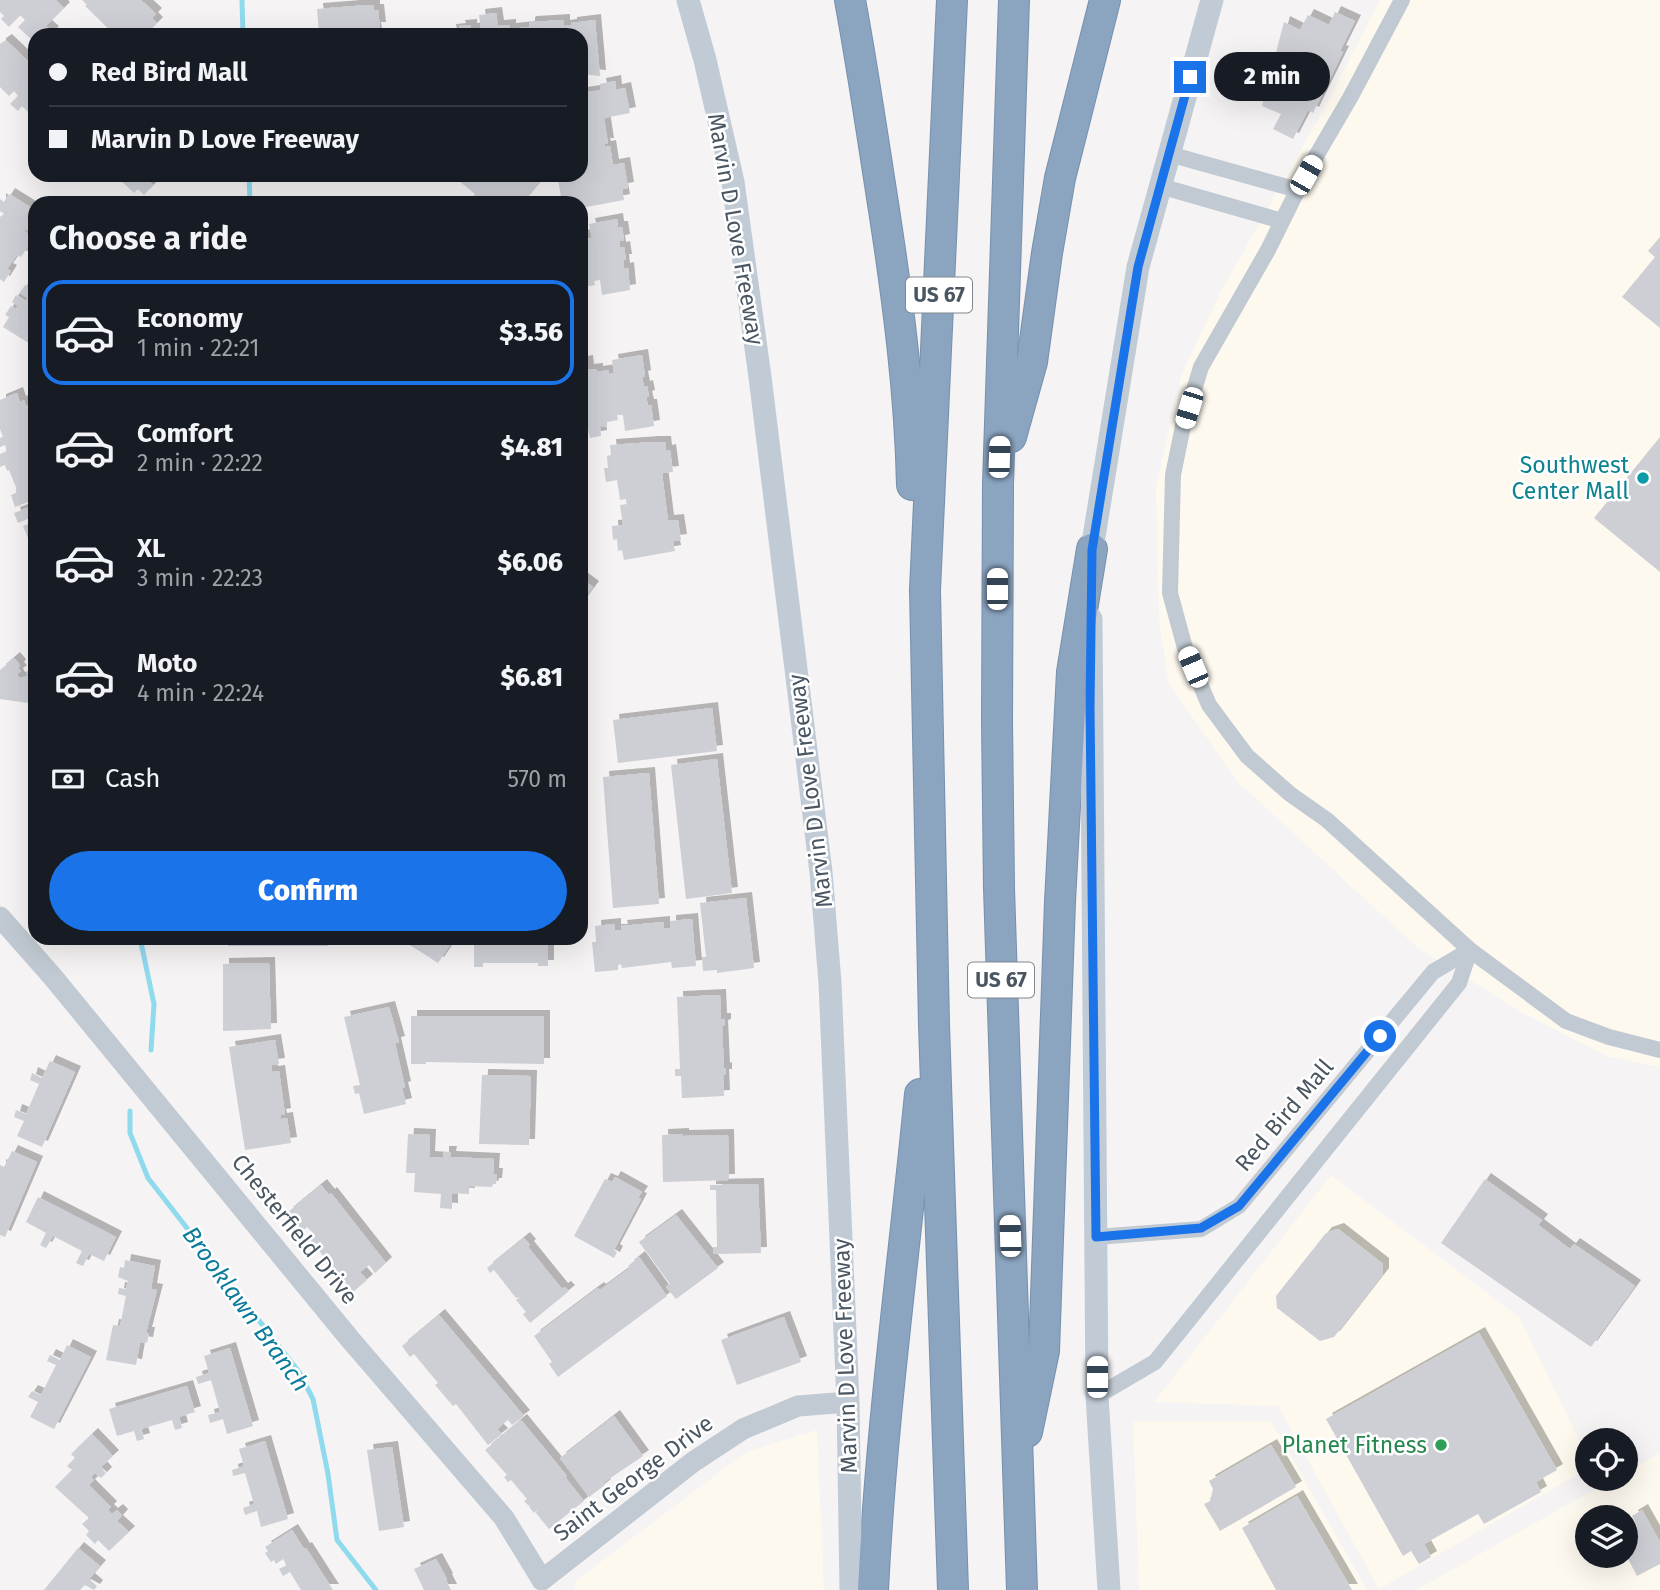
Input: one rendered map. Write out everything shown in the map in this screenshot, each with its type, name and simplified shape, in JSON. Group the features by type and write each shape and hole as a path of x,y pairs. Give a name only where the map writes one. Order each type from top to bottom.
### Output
{"highway":[{"path":"850,0 898,301 909,416 914,560 925,590"},
{"path":"937,0 948,98"},
{"name":"US 67","path":"952,0 925,590 934,1025 953,1590"},
{"name":"US 67","path":"1014,0 998,484 999,888 1021,1590"},
{"path":"998,484 1032,362 1060,178 1105,0"},
{"path":"1017,1476 1044,1351 1060,902 1072,671 1092,550"},
{"path":"873,1590 899,1286 921,1085 934,1025"}],"main road":[{"name":"Marvin D Love Freeway","path":"688,0 733,181 821,872 830,983 848,1402 850,1590"},
{"path":"1109,1590 1097,1396 1090,707 1092,550 1138,267 1212,0"}],"street":[{"path":"1402,0 1201,367 1183,426 1173,475 1170,593 1185,648 1209,705 1247,756 1290,794 1327,820 1470,950 1566,1021 1609,1037 1660,1050"},
{"path":"1169,154 1297,190"},
{"path":"1160,186 1282,221"},
{"name":"Chesterfield Drive","path":"0,917 52,976 349,1338 504,1518 542,1585"},
{"path":"1097,1396 1155,1362 1459,983 1470,950"},
{"name":"Red Bird Mall","path":"1096,1237 1201,1228 1239,1206 1433,972 1470,950"},
{"name":"Saint George Drive","path":"542,1585 693,1462 743,1429 798,1406 848,1402"}],"shaded area":[{"path":"1380,0 1660,0 1660,1067 1609,1057 1523,1013 1419,949 1238,782 1168,683 1159,618 1156,487 1181,376 1220,293 1321,114"},
{"path":"1331,1175 1519,1317 1575,1431 1575,1476 1379,1589 1278,1406 1154,1402"},
{"path":"1133,1421 1271,1421 1367,1590 1139,1590"},
{"path":"817,1430 824,1590 574,1590 575,1581 746,1452"},
{"path":"1660,1453 1660,1590 1416,1590 1592,1491 1638,1491 1638,1465"}],"building":[{"path":"0,0 56,0 64,8 46,26 48,28 28,28 28,36 18,27 25,20 20,15 9,27 1,19 4,16 0,12"},
{"path":"82,0 141,0 156,14 152,18 157,23 152,28 108,28 85,6 87,5"},
{"path":"374,5 374,10 378,10 380,28 319,28 317,9"},
{"path":"1335,12 1355,21 1313,113 1308,110 1293,139 1273,129 1281,114 1262,106 1284,22 1300,30 1308,15 1329,25"},
{"path":"496,13 498,26 510,25 510,28 481,28 479,15"},
{"path":"564,20 564,26 595,20 600,76 588,75 588,28 520,28 529,27 531,22"},
{"path":"6,40 28,61 28,112 22,106 18,111 10,104 18,96 14,91 9,96 0,87 0,44"},
{"path":"615,81 616,90 625,88 630,113 604,118 608,144 604,144 605,147 610,146 613,165 624,163 628,188 622,189 624,200 588,207 588,196 561,196 558,182 588,182 588,92 601,90 600,84"},
{"path":"122,182 150,182 153,185 144,195 138,189 134,193"},
{"path":"460,182 539,182 528,196 473,196 475,194"},
{"path":"9,194 28,206 28,231 24,231 28,234 28,247 21,257 17,255 7,269 11,271 4,282 0,279 0,217 4,214 0,211 0,199 4,202"},
{"path":"617,219 618,227 622,227 624,240 619,241 620,248 624,247 624,269 628,268 630,290 602,295 600,280 594,281 595,285 588,286 588,239 592,238 589,224"},
{"path":"1660,237 1660,328 1622,297 1655,257 1648,251"},
{"path":"25,285 28,287 28,298 20,293"},
{"path":"16,295 26,301 28,298 28,343 3,327 9,317 5,315 11,306 16,309 18,306 12,302"},
{"path":"642,355 645,376 642,377 644,387 647,386 649,396 646,397 648,405 651,405 654,426 625,431 623,415 617,415 618,420 607,422 607,426 600,427 601,436 590,438 588,370 609,370 609,374 614,373 612,360"},
{"path":"17,393 20,402 24,400 28,405 28,502 15,507 11,495 16,493 16,487 5,465 0,467 0,454 7,451 5,445 0,447 0,438 3,437 0,429 0,400"},
{"name":"Southwest Center Mall","path":"1660,437 1660,572 1594,518"},
{"path":"665,442 666,451 670,450 673,472 662,473 668,521 678,520 681,540 673,541 675,551 624,560 622,550 618,551 617,539 613,540 612,526 623,525 620,505 627,504 626,499 620,500 617,480 606,482 604,468 608,468 610,445"},
{"path":"28,508 28,519 18,523 14,513"},
{"path":"28,524 28,538 23,526"},
{"path":"14,658 20,665 18,668 21,671 17,674 19,678 28,676 28,703 0,699 0,670"},
{"path":"712,708 717,751 618,763 613,720"},
{"path":"717,759 732,893 686,899 671,765"},
{"path":"649,773 659,904 613,908 603,777"},
{"path":"746,898 754,968 717,973 717,970 703,971 702,957 706,957 700,903"},
{"path":"692,919 696,966 672,968 671,962 622,968 621,964 618,964 618,970 595,972 592,942 596,942 595,926 615,924 615,930 622,930 621,926 664,922 664,929 670,928 670,921"},
{"path":"228,945 328,945 328,946"},
{"path":"410,945 450,945 438,963"},
{"path":"474,945 548,945 548,966 538,966 538,963 483,963 483,967 474,967"},
{"path":"269,963 271,1029 223,1031 223,964"},
{"path":"720,995 721,1019 725,1019 725,1025 722,1026 724,1069 726,1068 726,1075 723,1075 724,1096 682,1098 681,1076 675,1076 675,1069 680,1069 677,997"},
{"path":"389,1007 399,1042 395,1043 406,1104 364,1114 359,1093 355,1094 353,1086 360,1085 344,1017"},
{"path":"411,1016 544,1016 544,1064 411,1064"},
{"path":"275,1040 279,1064 271,1065 272,1072 279,1071 285,1114 280,1115 281,1119 287,1118 291,1143 245,1150 229,1047"},
{"path":"50,1061 75,1072 42,1147 17,1136 24,1121 14,1117 16,1110 26,1114 39,1084 30,1080 32,1073 42,1078"},
{"path":"482,1075 531,1076 529,1145 479,1144"},
{"path":"408,1134 430,1135 429,1157 443,1158 443,1152 451,1152 450,1157 494,1159 493,1174 497,1174 496,1184 492,1187 469,1186 469,1194 452,1193 452,1209 440,1208 441,1194 414,1192 415,1173 406,1173"},
{"path":"662,1135 728,1135 729,1180 663,1182"},
{"path":"12,1151 37,1162 5,1237 0,1235 0,1165 4,1167"},
{"path":"615,1177 642,1192 638,1198 641,1199 614,1250 617,1252 614,1258 574,1236 605,1179 612,1182"},
{"path":"1485,1179 1542,1220 1538,1225 1570,1249 1574,1244 1635,1286 1591,1347 1441,1243"},
{"path":"758,1184 761,1253 713,1254 713,1247 717,1247 716,1190 710,1190 710,1185"},
{"path":"321,1185 329,1195 331,1193 386,1263 375,1273 369,1265 360,1272 367,1280 353,1292 307,1236 312,1232 307,1227 300,1229 287,1213"},
{"path":"38,1197 116,1237 104,1261 89,1254 83,1266 76,1263 82,1251 53,1236 46,1248 40,1245 46,1233 26,1222"},
{"path":"676,1215 718,1268 676,1299 666,1287 670,1284 639,1242"},
{"path":"1338,1229 1383,1264 1383,1274 1334,1337 1320,1341 1277,1308 1276,1296 1326,1233"},
{"path":"524,1238 530,1245 528,1247 562,1289 565,1287 569,1291 530,1323 523,1314 526,1312 516,1300 520,1297 516,1298 494,1270 490,1273 487,1268"},
{"path":"639,1257 667,1296 558,1377 549,1364 552,1362 534,1336 598,1288 600,1290 630,1268 628,1266"},
{"path":"125,1260 155,1266 151,1289 157,1290 146,1333 149,1333 147,1343 140,1342 136,1365 106,1360 113,1325 120,1326 126,1296 118,1294 119,1288 126,1289 128,1281 118,1277 120,1267 124,1268"},
{"path":"439,1315 524,1416 512,1425 508,1420 497,1429 502,1434 488,1445 456,1404 453,1406 435,1385 438,1383 414,1354 410,1357 402,1346"},
{"path":"784,1317 801,1362 737,1385 721,1340"},
{"name":"Planet Fitness","path":"1479,1333 1557,1470 1536,1482 1541,1492 1484,1524 1478,1514 1424,1544 1431,1557 1419,1564 1411,1551 1403,1556 1326,1419"},
{"path":"67,1345 91,1357 54,1429 30,1417 38,1402 28,1397 32,1391 41,1395 56,1365 47,1361 50,1355 60,1360"},
{"path":"230,1348 253,1426 227,1434 223,1419 210,1423 208,1415 220,1412 211,1380 198,1384 196,1377 209,1373 204,1356"},
{"path":"187,1386 195,1412 179,1417 182,1428 175,1430 172,1420 141,1429 144,1439 137,1441 134,1431 117,1436 109,1409"},
{"path":"614,1416 643,1456 603,1483 605,1485 589,1497 560,1458"},
{"path":"521,1420 584,1501 549,1529 536,1513 537,1510 534,1513 529,1507 531,1505 524,1501 527,1499 511,1480 508,1482 504,1477 507,1475 485,1450"},
{"path":"92,1434 113,1456 101,1467 106,1473 101,1478 95,1473 91,1477 94,1480 89,1485 111,1507 108,1510 112,1514 117,1510 122,1515 117,1521 129,1532 109,1551 98,1540 95,1544 86,1535 89,1531 82,1524 89,1518 55,1487 72,1470 67,1466 75,1458 71,1454"},
{"path":"265,1441 288,1519 261,1527 257,1511 245,1515 243,1508 254,1504 245,1473 233,1476 232,1470 244,1466 239,1449"},
{"path":"1271,1445 1296,1487 1220,1531 1204,1504 1210,1501 1213,1489 1209,1481"},
{"path":"392,1447 404,1527 379,1531 367,1450"},
{"path":"1297,1496 1352,1590 1276,1590 1242,1528"},
{"path":"1642,1510 1660,1542 1660,1564 1637,1576 1633,1568 1638,1568 1638,1512"},
{"path":"292,1530 333,1590 301,1590 290,1572 283,1576 279,1569 287,1565 283,1559 276,1564 274,1560 271,1562 265,1553 268,1551 265,1547"},
{"path":"78,1548 100,1566 89,1579 97,1586 94,1590 85,1585 80,1590 44,1590"},
{"path":"436,1559 451,1590 424,1590 414,1569"}],"waterway":[{"name":"Brooklawn Branch","path":"242,0 243,28"},
{"name":"Brooklawn Branch","path":"249,182 250,196"},
{"name":"Brooklawn Branch","path":"141,945 154,1004 151,1050"},
{"name":"Brooklawn Branch","path":"130,1111 130,1133 148,1178 299,1372 313,1399 328,1474 337,1540 376,1590"}],"place":[{"name":"Southwest Center Mall","path":"1643,478"},
{"name":"Planet Fitness","path":"1441,1445"}],"route":[{"path":"1190,77 1138,267 1092,550 1090,707 1096,1237 1201,1228 1239,1206 1380,1036"}]}
